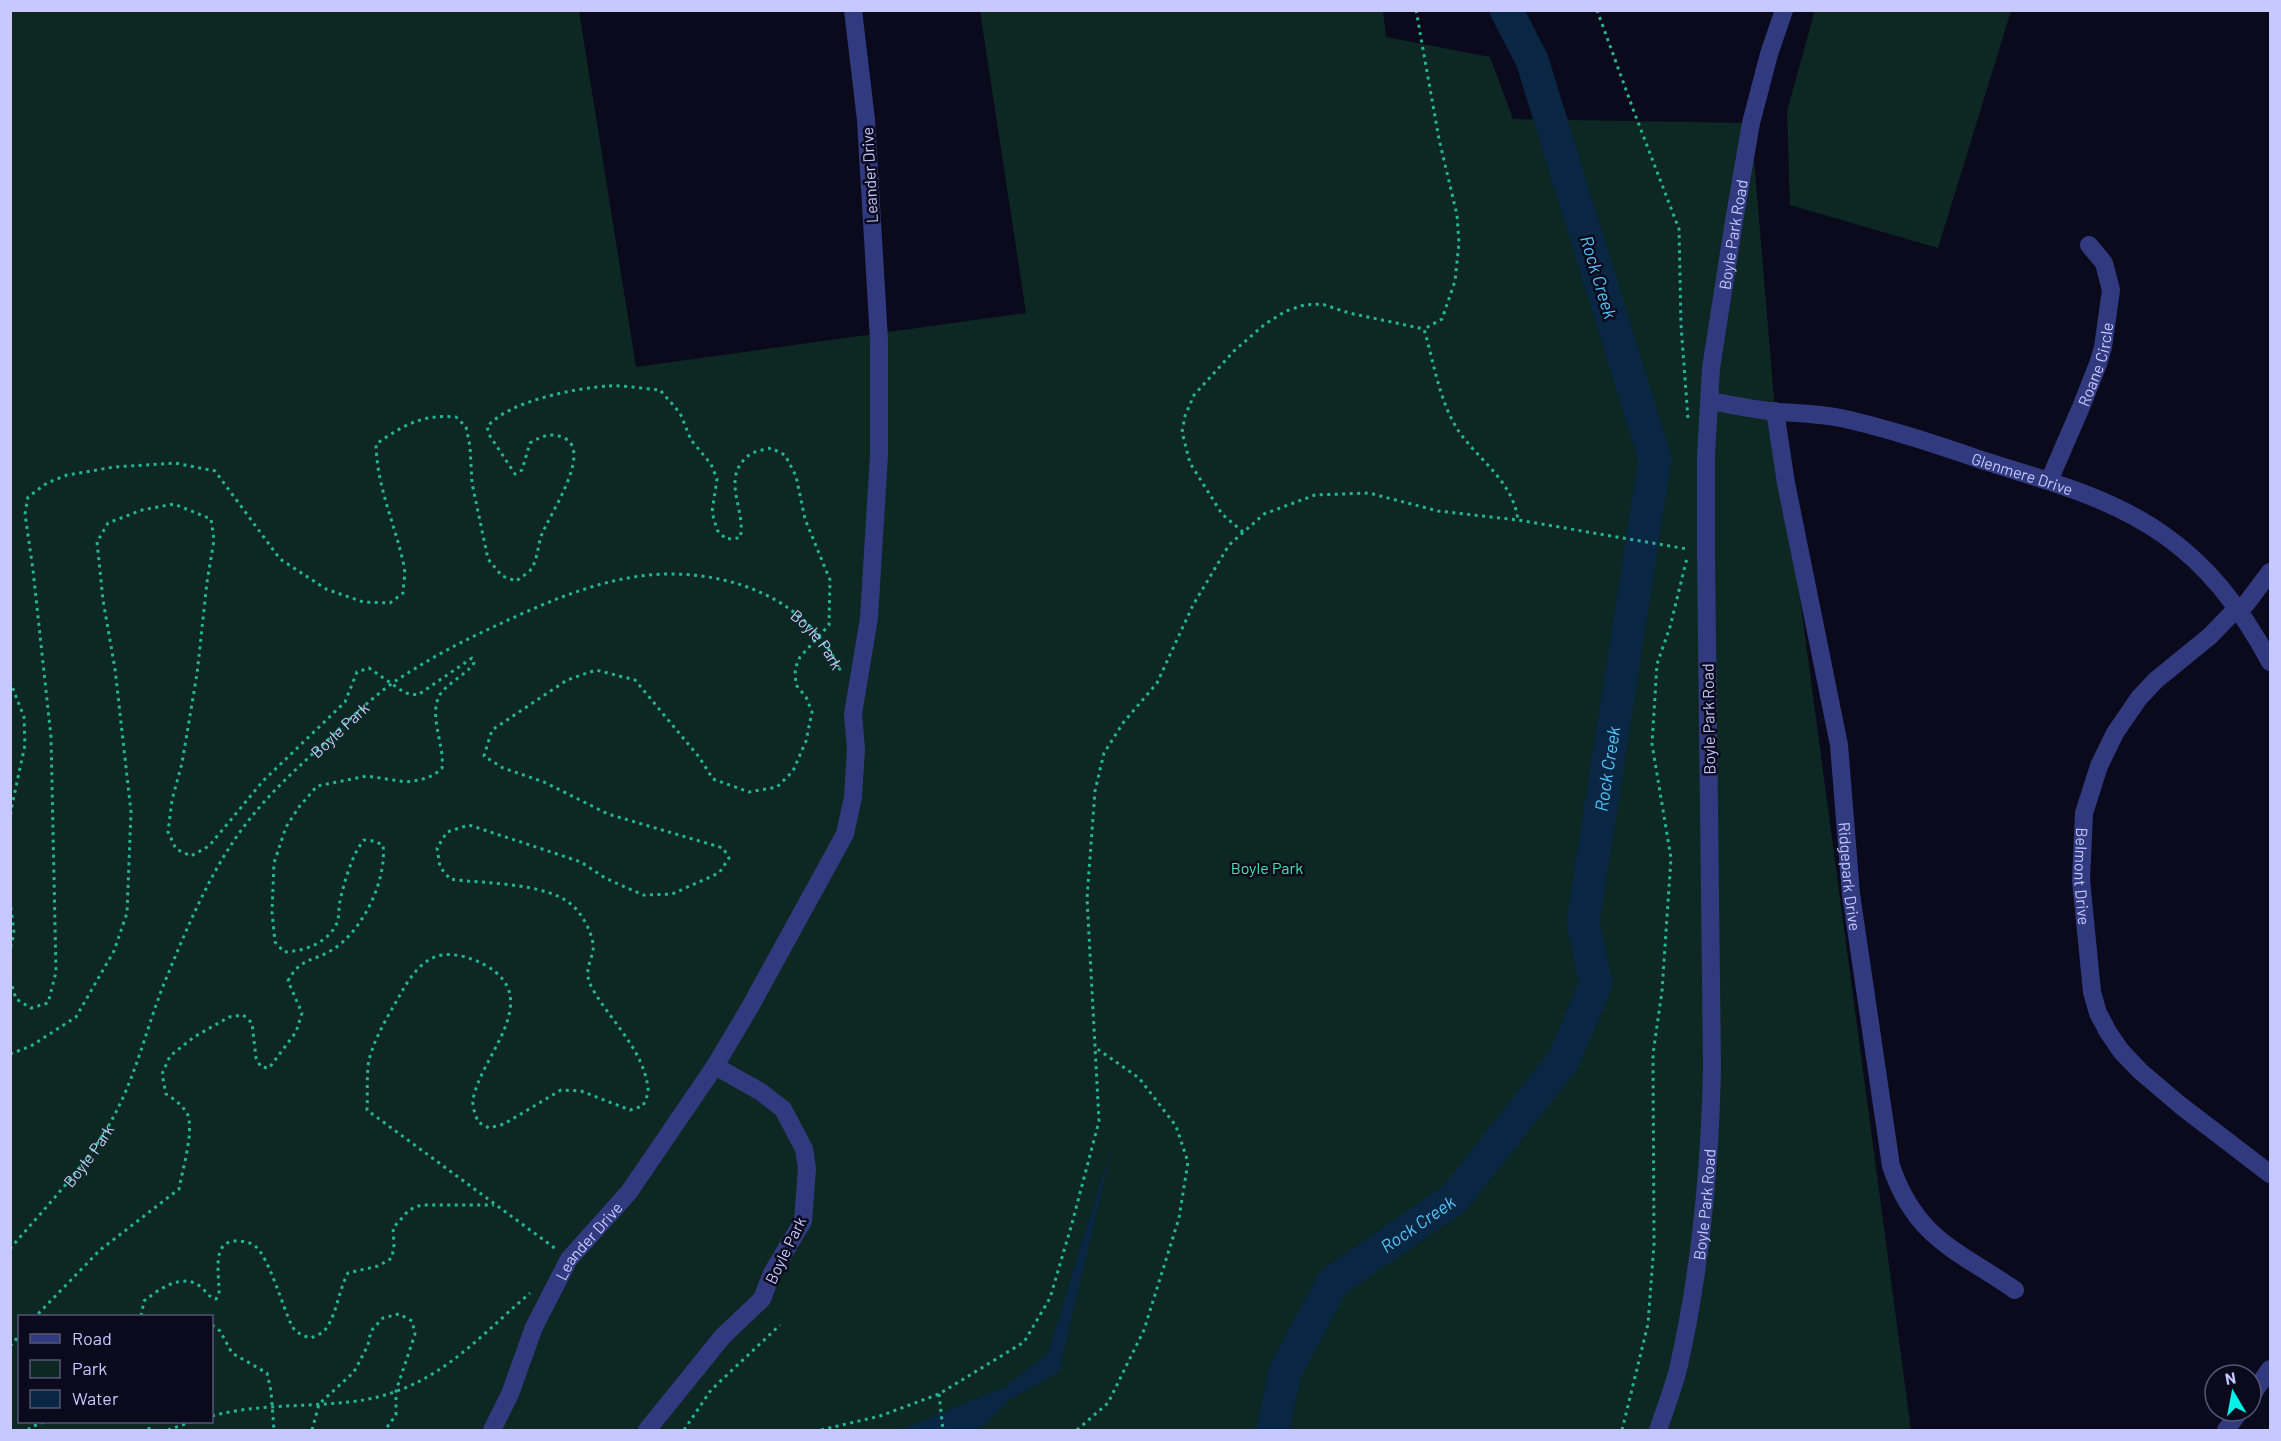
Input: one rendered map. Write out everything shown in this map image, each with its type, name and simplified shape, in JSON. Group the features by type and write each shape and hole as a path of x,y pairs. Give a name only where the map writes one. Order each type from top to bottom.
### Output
{"street":[{"name":"Leander Drive","path":"492,1431 510,1394 534,1327 569,1259 629,1192 715,1066 845,834 853,797 856,749 853,714 869,618 878,467 879,340 866,120 853,10"},
{"name":"Boyle Park Road","path":"1658,1431 1678,1366 1696,1275 1710,1133 1712,1055 1706,455 1711,368 1751,123 1768,54 1784,10"},
{"name":"Roane Circle","path":"2049,481 2081,407 2103,347 2111,290 2104,263 2089,245"},
{"name":"Glenmere Drive","path":"1710,401 1851,421 1911,437 2049,481 2103,502 2164,535 2191,556 2216,581 2237,608 2253,630 2271,662"},
{"name":"Ridgepark Drive","path":"1775,411 1786,483 1839,745 1851,894 1891,1166 1899,1189 1927,1230 1946,1246 2015,1290"},
{"name":"Belmont Drive","path":"2271,572 2246,604 2237,608 2210,636 2156,680 2139,698 2115,733 2099,766 2084,813 2080,880 2092,992 2098,1013 2108,1032 2121,1051 2140,1071 2180,1105 2271,1174"},
{"name":"Boyle Park","path":"647,1431 723,1336 762,1299 772,1273 803,1221 807,1168 804,1149 783,1109 761,1092 715,1066"}],"path":[{"path":"1243,532 1222,514 1190,463 1182,432 1185,416 1194,395 1214,376 1234,351 1265,324 1286,310 1304,304 1322,304 1359,315 1425,329 1442,319 1455,281 1459,243 1457,215 1438,139 1416,10"},
{"path":"1597,10 1680,229 1681,325 1689,424"},
{"path":"1425,329 1445,401 1459,432 1496,472 1516,504 1518,520"},
{"path":"10,979 16,999 31,1008 48,1003 56,972 51,737 25,514 28,498 47,483 67,475 134,465 175,463 215,471 280,559 326,589 363,602 390,603 403,593 405,568 384,500 376,459 376,444 407,423 438,415 456,417 466,427 470,446 472,483 488,559 502,576 516,581 533,568 542,534 575,465 575,451 569,440 555,434 542,436 530,443 522,470 515,474 490,436 488,427 495,418 521,406 566,392 610,386 660,390 680,413 691,441 711,464 717,479 712,512 717,530 726,539 740,538 742,528 734,490 736,471 749,454 771,448 784,455 796,476 805,519 830,580 829,625 817,635 800,657 795,669 796,685 807,697 812,712 806,741 793,771 777,787 749,792 714,779 699,757 634,680 596,670 567,680 492,730 484,756 503,768 544,783 608,814 723,848 729,858 719,873 672,894 643,895 605,878 581,862 470,825 447,832 437,848 440,867 450,879 549,892 573,906 588,928 593,948 586,971 591,985 640,1062 649,1090 643,1106 630,1110 581,1091 561,1090 504,1124 489,1128 478,1122 472,1103 477,1087 495,1052 512,1003 509,987 499,973 477,961 451,954 432,957 412,974 383,1024 369,1061 367,1110 569,1259"},
{"path":"821,1431 880,1416 939,1394 1024,1342 1050,1298 1099,1121 1088,898 1095,791 1104,753 1123,723 1157,683 1193,605 1228,545 1264,514 1315,495 1369,493 1438,511 1518,520 1689,549 1670,627 1657,664 1652,744 1671,858 1662,991 1653,1054 1654,1244 1648,1324 1622,1431"},
{"path":"10,1054 31,1046 76,1017 114,951 127,913 131,812 115,669 103,600 97,542 108,523 142,510 174,504 211,519 214,540 197,674 182,763 172,800 168,832 176,849 191,856 209,846 263,781 345,702 357,672 369,668 405,693 418,694 472,658 474,663 470,668 441,694 434,714 444,755 442,768 434,775 406,782 367,776 317,786 299,807 286,827 274,862 272,912 275,942 284,952 300,951 323,940 337,924 339,902 356,850 364,840 383,845 384,860 376,891 358,925 333,950 294,969 288,981 302,1013 296,1032 269,1068 261,1067 256,1058 252,1023 243,1015 229,1017 194,1037 170,1056 162,1074 166,1094 178,1102 188,1115 189,1136 179,1189 100,1250 38,1315"},
{"name":"Boyle Park","path":"10,1249 96,1146 116,1112 166,977 204,891 234,841 256,810 303,763 357,712 393,683 468,639 528,611 566,595 649,575 705,575 735,583 771,597 784,604 807,623 827,648 843,677"},
{"path":"10,681 24,717 26,746 12,810 10,834"},
{"path":"10,900 14,933 10,950"},
{"path":"1077,1431 1108,1403 1144,1330 1179,1218 1188,1162 1176,1126 1139,1078 1095,1047"},
{"path":"141,1315 144,1301 155,1292 175,1282 187,1281 200,1286 210,1297 216,1299 219,1294 218,1257 220,1250 232,1241 244,1241 256,1247 270,1272 293,1327 300,1335 311,1338 323,1332 333,1313 340,1286 348,1273 378,1266 392,1258 393,1228 409,1210 422,1205 496,1205"},
{"path":"213,1416 272,1408 351,1402 407,1389 450,1363 477,1342 537,1287"},
{"path":"312,1431 319,1404 354,1372 368,1345 371,1331 383,1318 399,1314 412,1321 414,1334 396,1391 396,1416 385,1431"},
{"path":"684,1431 711,1390 780,1325"},
{"path":"213,1326 220,1331 232,1353 267,1373 271,1391 274,1431"},
{"path":"939,1394 943,1431"},
{"path":"28,1431 31,1427 41,1423"},
{"path":"168,1431 188,1423"}],"green space":[{"path":"1815,10 2011,11 1938,248 1790,205 1787,111"},
{"name":"Boyle Park","path":"10,11 579,11 636,367 1026,313 980,11 1383,11 1386,37 1490,57 1513,119 1751,123 1775,411 1911,1430 11,1430"}],"water":[{"path":"1114,1138 1059,1372 1009,1400 979,1430 900,1430 1005,1387 1048,1353"}],"waterway":[{"name":"Rock Creek","path":"1273,1430 1285,1372 1333,1282 1455,1198 1563,1061 1596,984 1583,923 1655,459 1532,60 1506,10"}]}
